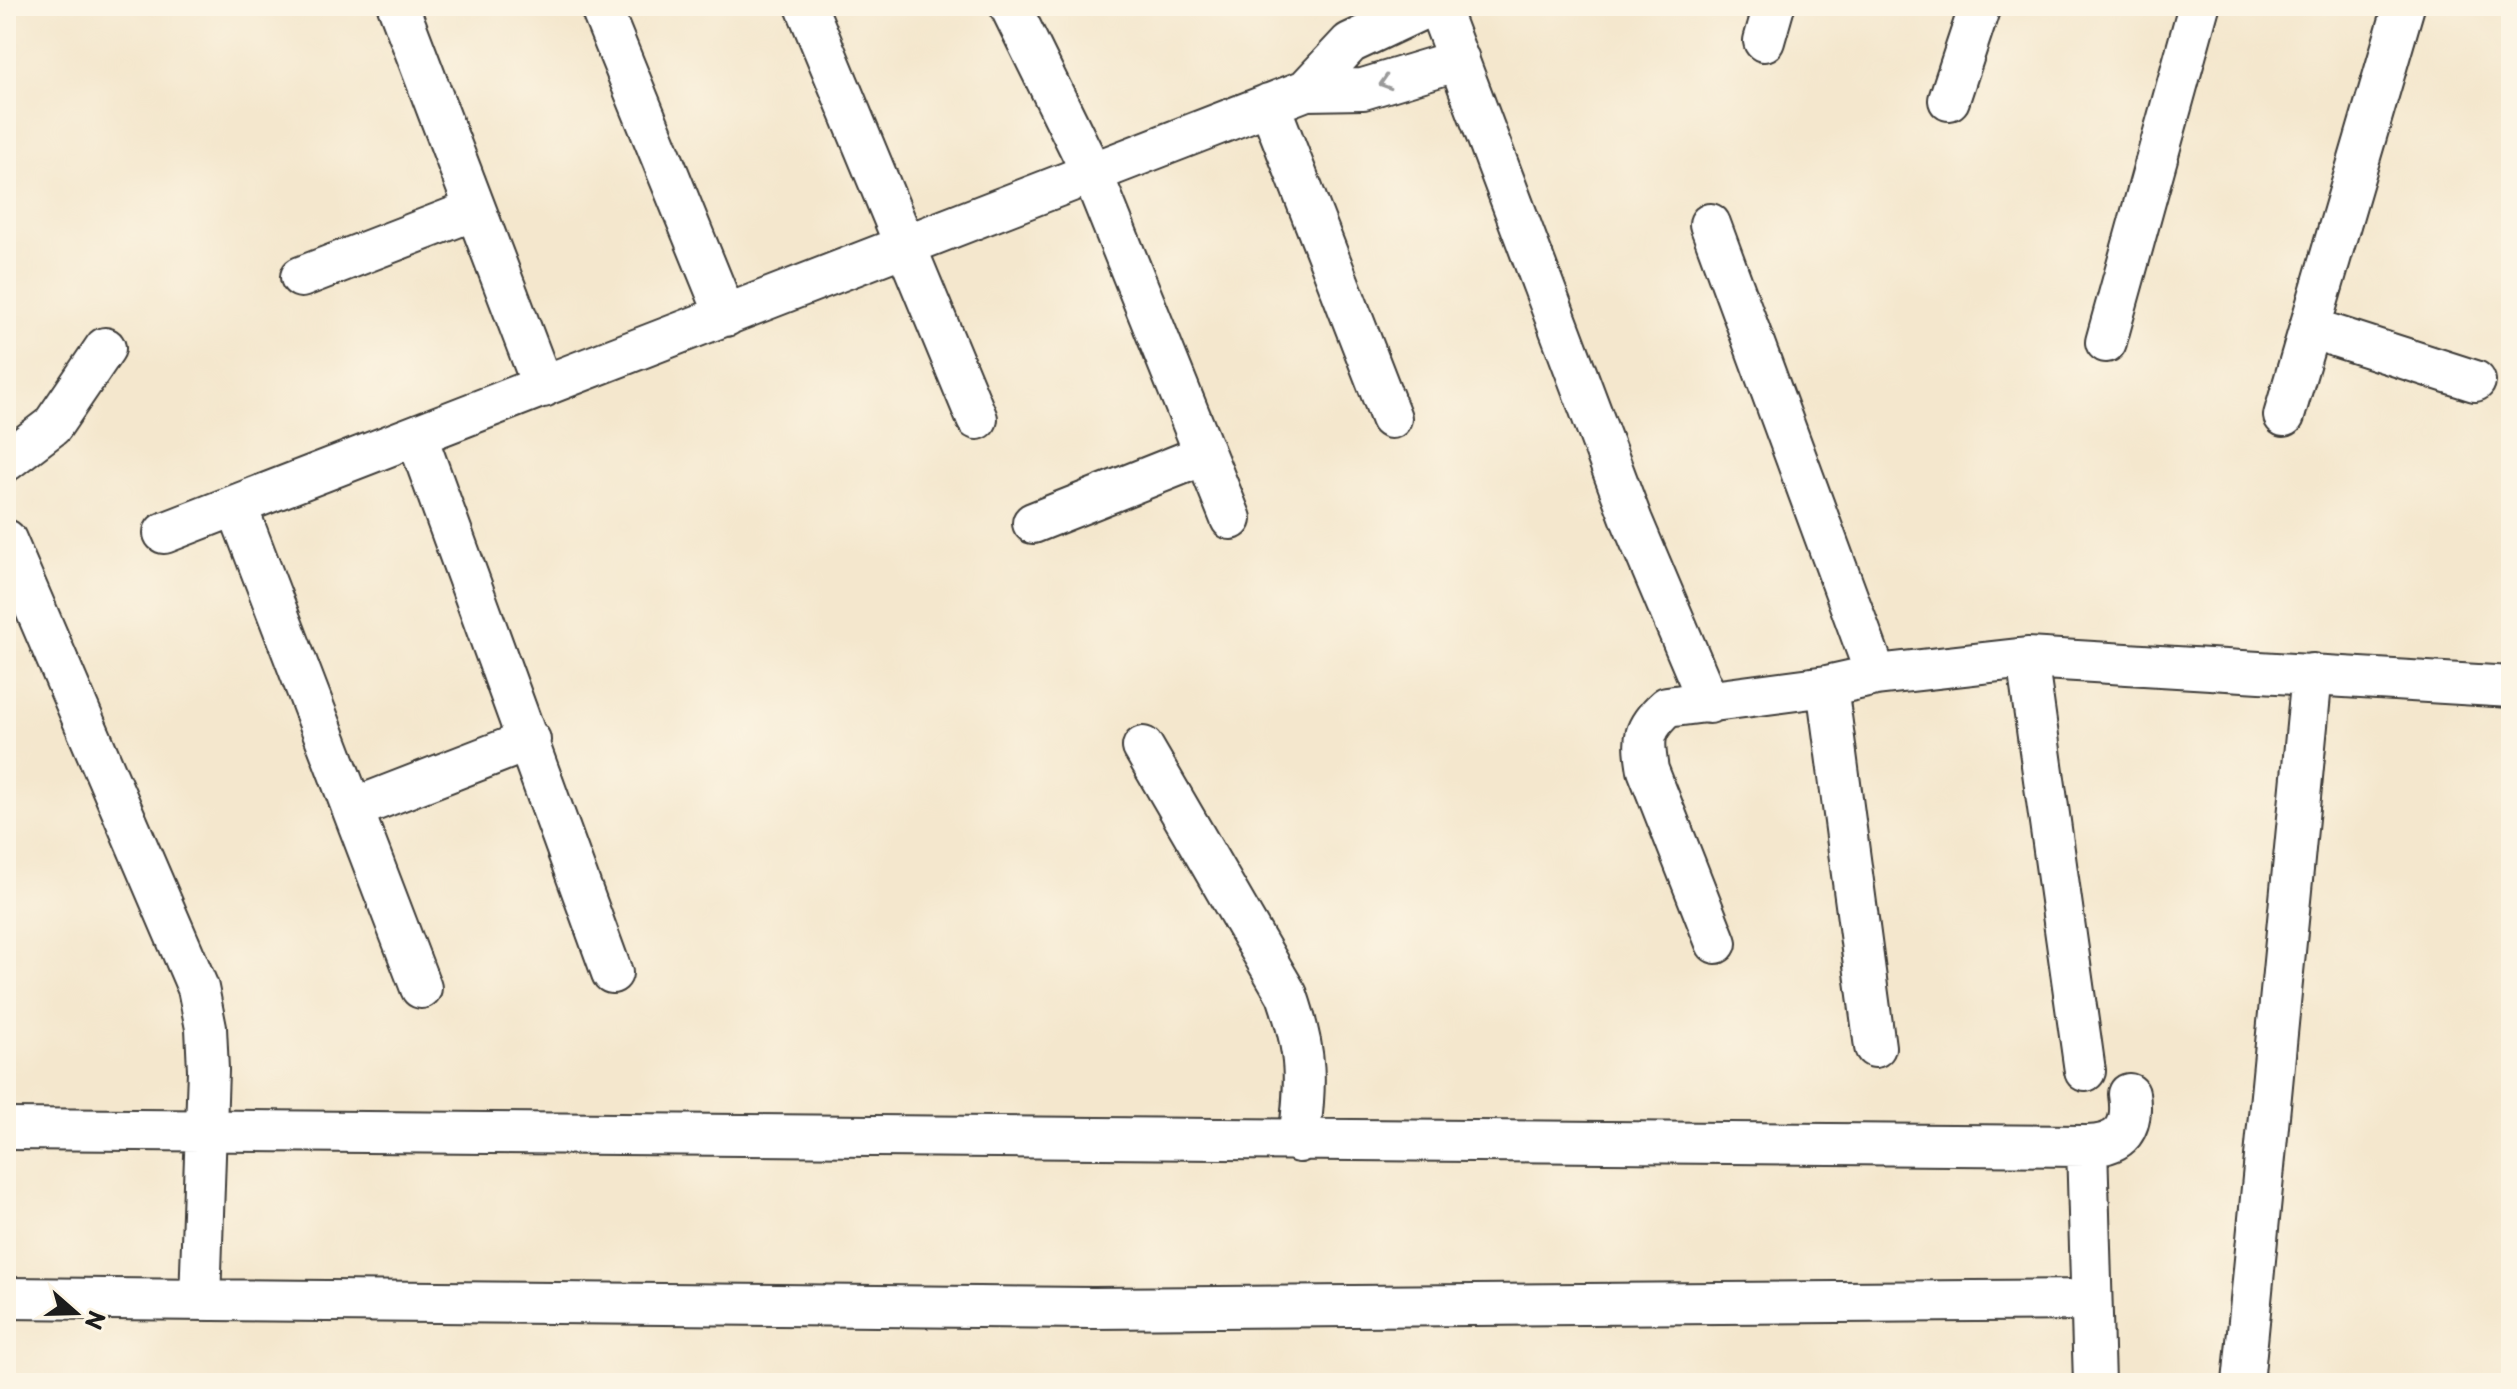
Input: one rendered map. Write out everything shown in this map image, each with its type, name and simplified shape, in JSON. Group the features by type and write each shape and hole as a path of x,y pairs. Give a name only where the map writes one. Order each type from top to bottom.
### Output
{"street":[{"path":"398,6 543,387"},
{"path":"600,6 726,316"},
{"path":"806,6 977,419"},
{"path":"1010,6 1092,173 1231,519"},
{"path":"1306,90 1350,43 1429,6"},
{"path":"1438,6 1632,521 1709,703"},
{"path":"1949,100 1980,6"},
{"path":"2106,342 2199,6"},
{"path":"2284,416 2404,6"},
{"path":"164,533 1306,90 1363,89 1459,60"},
{"path":"1269,104 1391,418"},
{"path":"301,277 474,210"},
{"path":"1710,224 1876,675"},
{"path":"2310,328 2475,381"},
{"path":"6,461 52,426 105,348"},
{"path":"417,437 530,740 612,973"},
{"path":"1033,523 1204,455"},
{"path":"237,507 355,808 421,988"},
{"path":"6,540 198,988 206,1028 208,1070 203,1133 200,1300"},
{"path":"1716,943 1648,770 1643,741 1652,720 1667,707 1827,686 1876,675 2027,658 2511,687"},
{"path":"2027,658 2085,1071"},
{"path":"2243,1383 2312,674"},
{"path":"1827,686 1875,1047"},
{"path":"355,808 530,740"},
{"path":"1143,747 1287,995 1300,1033 1306,1071 1299,1142"},
{"path":"6,1129 1299,1142 2087,1146 2108,1145 2122,1136 2131,1107 2129,1094"},
{"path":"2087,1146 2094,1383"},
{"path":"6,1298 1093,1308 2091,1300"}]}
